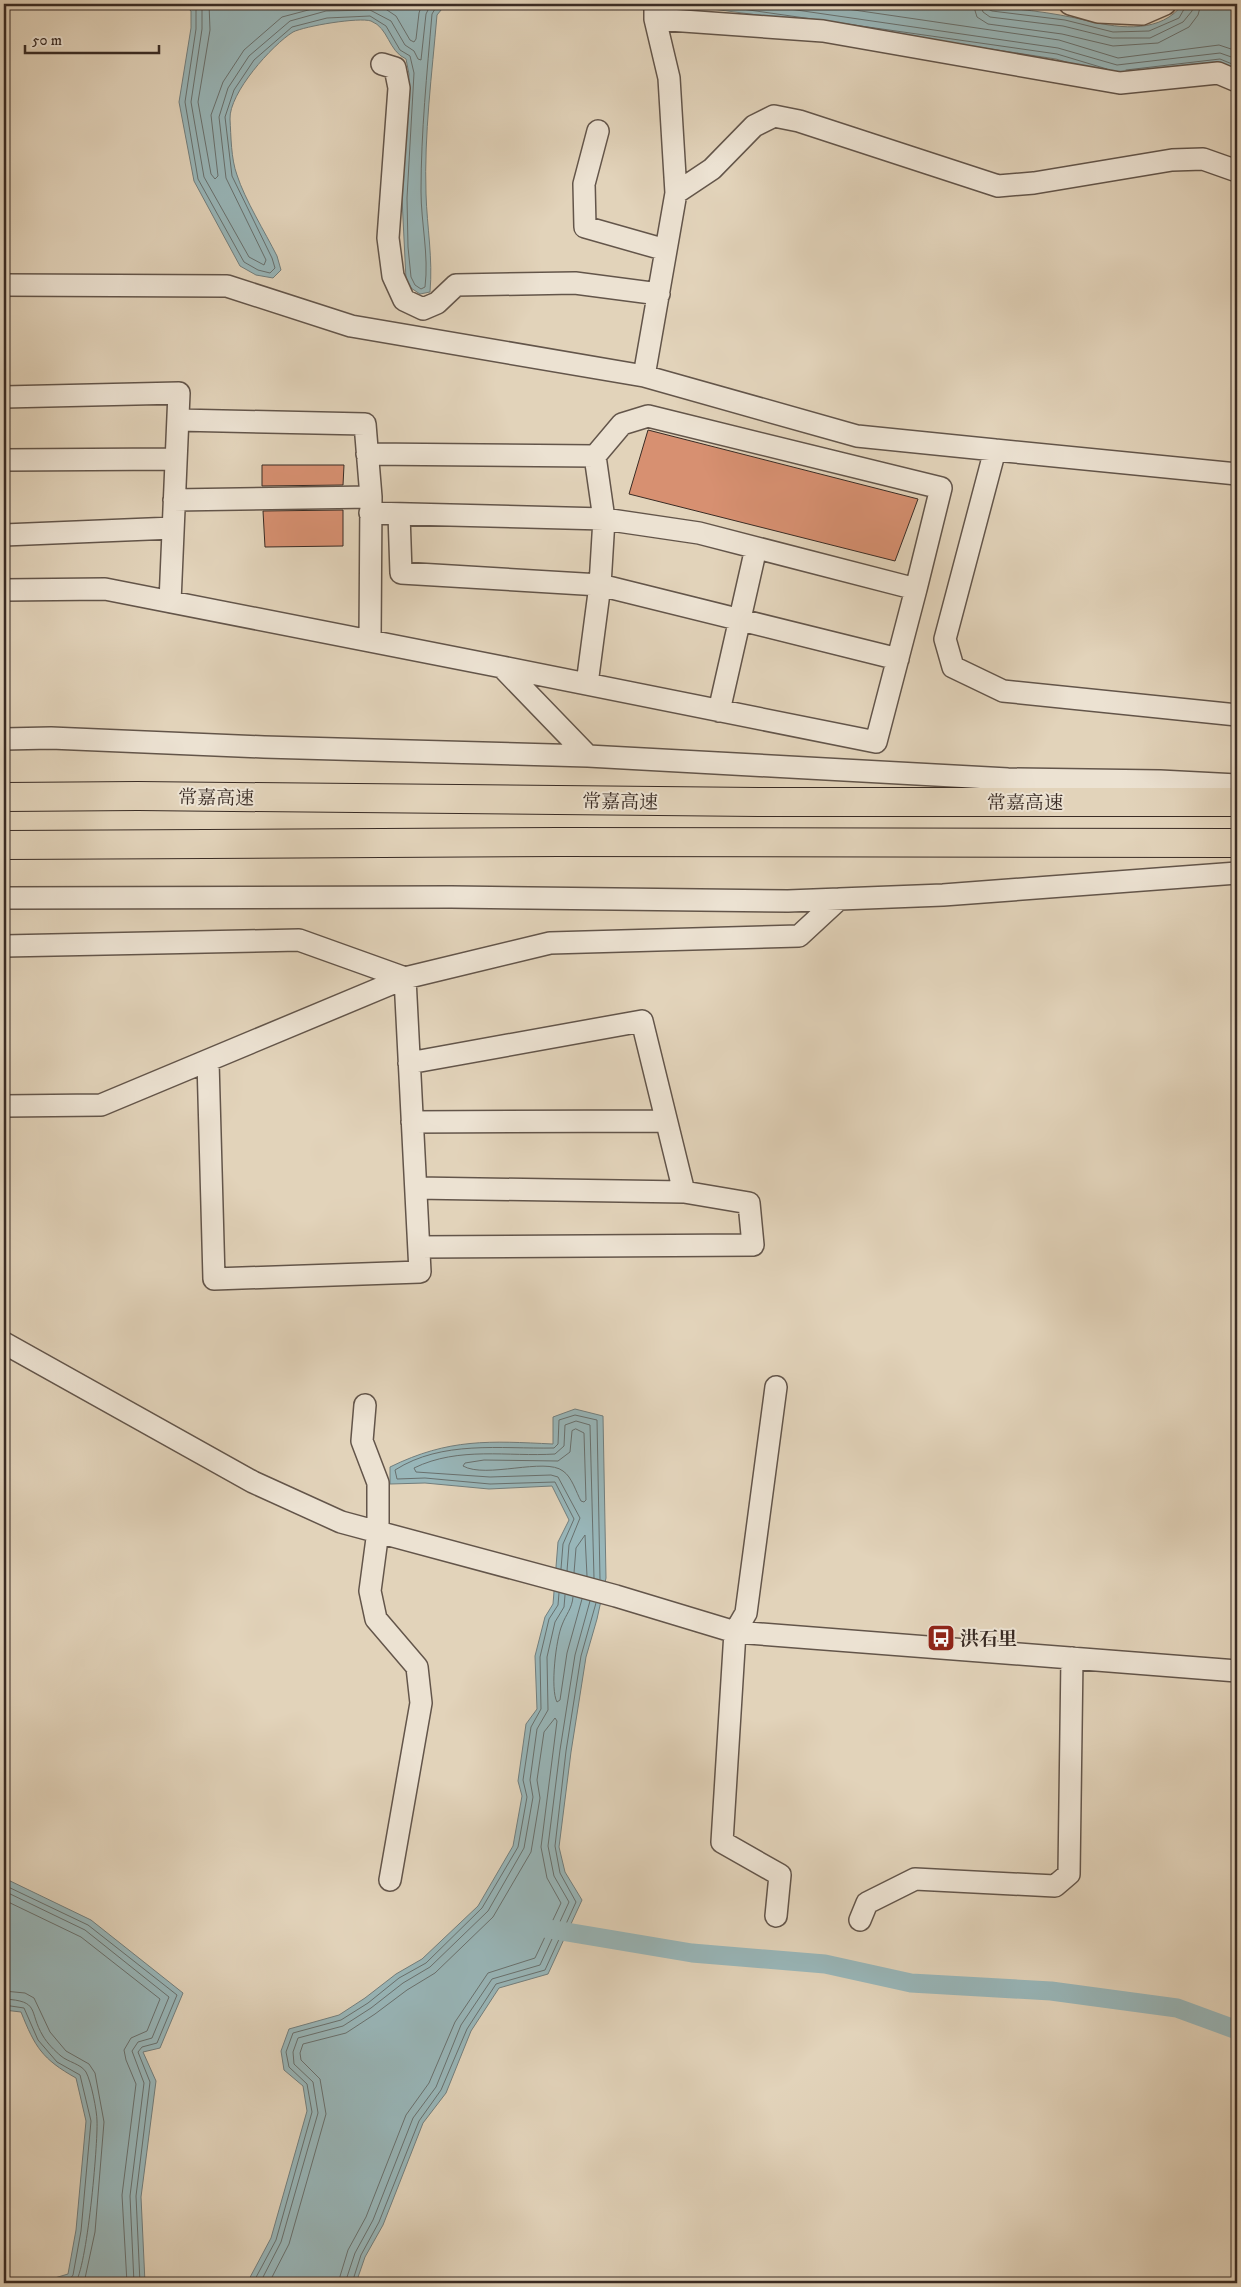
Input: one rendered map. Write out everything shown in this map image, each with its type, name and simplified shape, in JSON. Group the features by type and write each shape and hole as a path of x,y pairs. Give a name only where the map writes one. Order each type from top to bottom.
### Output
{"highway":[{"name":"常嘉高速","path":"4,797 138,796 758,802 1237,802"},
{"path":"4,845 550,842 1237,843"}],"street":[{"path":"1070,4 1098,12 1142,14 1165,4"},
{"path":"644,376 676,193 669,78 655,11 823,31 1120,82 1218,73 1237,81"},
{"path":"382,64 395,68 399,88 388,238 393,276 404,300 423,309 438,303 456,284 575,283 658,294"},
{"path":"676,193 712,169 754,126 774,116 799,121 998,186 1034,183 1172,160 1203,159 1237,171"},
{"path":"598,130 584,184 585,227 666,250"},
{"path":"4,285 227,286 351,326 644,376 857,436 1237,474"},
{"path":"4,397 179,393 170,602"},
{"path":"4,590 105,589 876,742 942,488 648,416 622,424 594,456 367,454"},
{"path":"178,420 365,424 370,505 370,641"},
{"path":"995,450 945,639 952,667 1003,691 1237,715"},
{"path":"587,684 600,585 604,519 594,456"},
{"path":"4,460 176,459"},
{"path":"174,500 370,505 399,514 604,519 699,533 916,589"},
{"path":"399,514 401,573 600,585 898,659"},
{"path":"4,535 173,528"},
{"path":"720,711 756,548"},
{"path":"502,667 588,756"},
{"path":"4,739 51,738 264,747 588,756 999,779 1160,781 1237,785"},
{"path":"4,898 451,896 788,901 943,895 1237,873"},
{"path":"4,1106 101,1105 405,978 550,943 798,936 839,899"},
{"path":"4,946 299,940 405,978"},
{"path":"208,1061 214,1279 420,1272 405,978"},
{"path":"409,1063 642,1021 684,1192"},
{"path":"412,1122 666,1121"},
{"path":"416,1188 684,1192 749,1203 753,1245 419,1247"},
{"path":"4,1344 253,1482 341,1522 616,1596 736,1632 1237,1671"},
{"path":"776,1387 746,1612 736,1632 722,1842 780,1875 776,1916"},
{"path":"365,1405 362,1441 378,1483 378,1531 370,1591 376,1618 417,1667 421,1703 390,1880"},
{"path":"860,1920 867,1903 915,1879 1055,1886 1069,1874 1072,1658"}],"water":[{"path":"183,4 446,4 437,15 427,127 426,194 430,255 430,292 420,294 411,288 406,279 402,198 409,74 406,59 395,51 382,29 371,21 355,20 320,25 293,32 284,38 264,58 236,96 230,119 234,162 245,195 277,256 281,270 273,278 256,275 240,266 194,181 179,102 191,28 191,11"},
{"path":"634,4 662,4 674,4 643,6"},
{"path":"674,4 917,4 974,6 1032,11 1127,27 1152,24 1164,20 1183,4 1237,4 1237,72 1116,77 1056,59 834,25"},
{"path":"575,1409 603,1416 606,1578 586,1657 559,1847 565,1872 582,1900 548,1974 499,1988 471,2031 446,2093 423,2123 383,2225 365,2257 356,2283 247,2283 271,2238 307,2111 303,2086 284,2070 281,2051 289,2029 339,2015 396,1974 422,1959 478,1906 513,1846 522,1796 518,1781 526,1724 537,1709 535,1656 545,1617 553,1604 558,1542 569,1520 552,1486 489,1489 425,1483 390,1484 390,1467 411,1458 451,1446 489,1442 553,1444 553,1417"},
{"path":"4,1878 91,1920 183,1993 160,2048 143,2052 156,2081 141,2197 145,2283 38,2283 68,2274 76,2230 86,2121 76,2078 55,2065 41,2051 21,2012 4,2010"}],"building":[{"path":"648,430 918,499 895,561 629,494"},
{"path":"262,465 344,465 343,485 262,486"},
{"path":"343,510 343,546 265,547 263,511"}],"waterway":[{"path":"543,1928 692,1953 825,1964 911,1983 1051,1991 1177,2008 1237,2030"}],"place":[{"name":"洪石里","path":"941,1638"}]}
